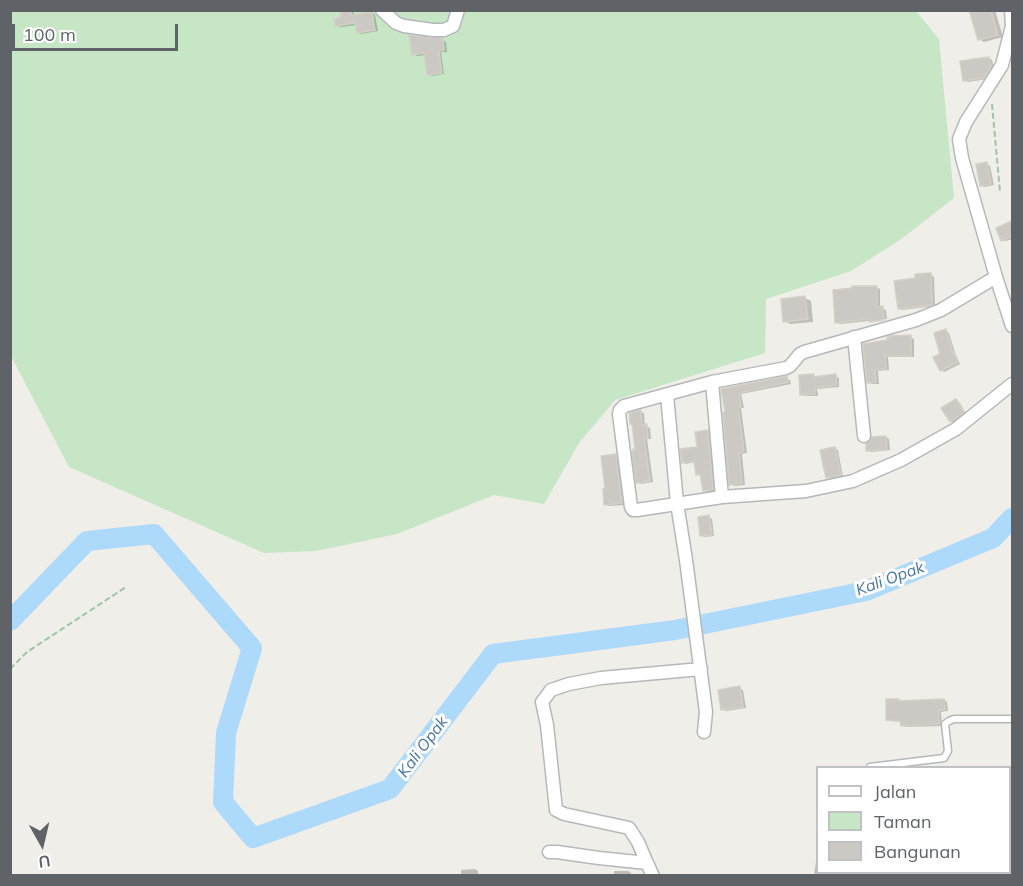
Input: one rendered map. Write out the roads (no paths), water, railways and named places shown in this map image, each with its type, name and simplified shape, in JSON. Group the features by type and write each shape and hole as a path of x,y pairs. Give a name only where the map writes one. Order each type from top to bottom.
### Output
{"street":[{"path":"382,10 396,23 404,26 444,30 453,26 458,10"},
{"path":"1011,10 1011,26 1002,65 966,122 959,140 996,277 1012,326"},
{"path":"996,277 940,310 916,320 804,352 786,368 712,382 624,406 619,414 631,507 637,510 722,497 806,491 853,481 901,460 956,429 1012,384"},
{"path":"854,337 864,436"},
{"path":"712,382 722,497"},
{"path":"667,395 677,503 706,712 704,732"},
{"path":"653,876 629,828 564,814 556,810 547,725 542,702 551,690 569,684 601,678 701,669"},
{"path":"549,852 647,863"},
{"path":"941,875 971,874"}],"lane":[{"path":"885,766 944,758 948,751 945,724 954,719 1012,719"}],"waterway":[{"name":"Kali Opak","path":"10,621 87,541 154,534 252,648 226,733 223,802 253,838 390,789 493,654 675,630 866,591 993,538 1012,518"}]}
